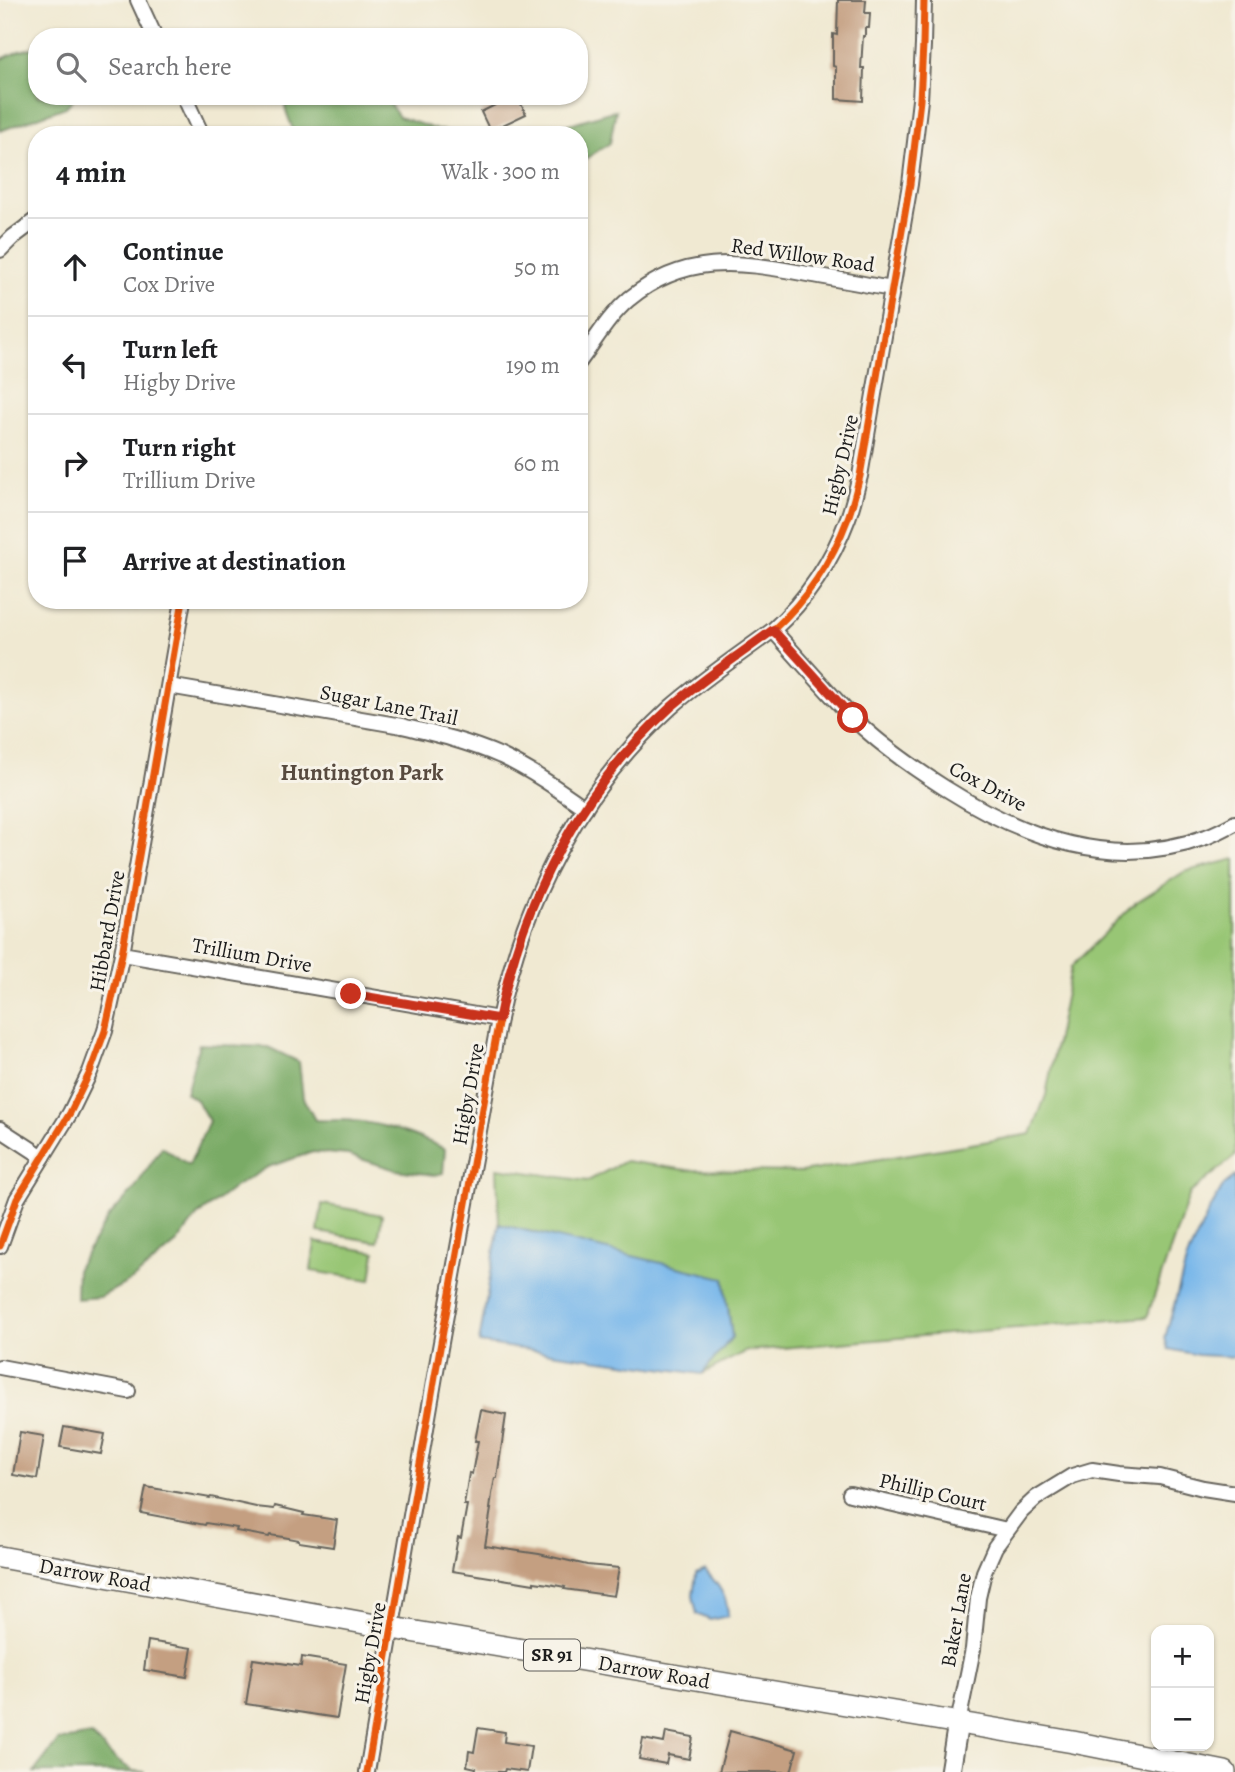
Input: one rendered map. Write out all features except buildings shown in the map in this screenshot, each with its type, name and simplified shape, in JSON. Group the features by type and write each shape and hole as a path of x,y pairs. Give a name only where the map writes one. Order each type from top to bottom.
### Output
{"main road":[{"name":"Darrow Road","path":"0,1557 392,1628 1073,1742 1225,1772"}],"street":[{"path":"138,0 151,28"},
{"name":"Higby Drive","path":"367,1772 506,982 528,914 548,869 585,808 628,752 671,708 773,630 797,606 834,552 849,517 860,477 915,146 924,0"},
{"path":"188,105 198,126"},
{"path":"0,250 28,227"},
{"name":"Red Willow Road","path":"588,349 605,325 629,299 658,280 694,267 727,263 760,265 892,289"},
{"name":"Hibbard Drive","path":"0,1246 17,1199 70,1113 97,1056 112,1005 182,609"},
{"name":"Cox Drive","path":"773,630 853,718 890,750 962,798 1017,827 1074,846 1143,850 1177,846 1235,823"},
{"name":"Sugar Lane Trail","path":"169,686 439,734 472,744 524,767 585,808"},
{"name":"Trillium Drive","path":"122,954 499,1019"},
{"path":"0,1129 43,1157"},
{"path":"0,1367 128,1391"},
{"name":"Baker Lane","path":"958,1723 984,1572 995,1547 1021,1512 1036,1498 1072,1476 1092,1470 1160,1477 1235,1493"},
{"name":"Phillip Court","path":"850,1494 1007,1530"},
{"path":"950,1772 958,1723"}],"green space":[{"path":"28,49 28,105 68,105 0,131 0,60"},
{"path":"285,105 390,105 399,117 426,126 292,126"},
{"path":"616,110 610,143 588,157 588,126 563,126"},
{"path":"1235,859 1235,1156 1190,1193 1147,1317 746,1351 702,1374 732,1337 724,1279 499,1224 497,1168 588,1181 625,1161 687,1170 801,1172 1031,1134 1046,1095 1071,967 1135,903 1184,872"},
{"path":"199,1044 268,1047 299,1062 303,1098 315,1120 366,1122 423,1139 445,1149 443,1173 434,1175 396,1170 348,1155 313,1152 268,1167 236,1186 197,1216 177,1243 132,1280 100,1297 76,1299 77,1268 107,1219 134,1189 162,1147 189,1165 209,1121 197,1101 186,1093"},
{"path":"322,1204 382,1215 378,1242 318,1232"},
{"path":"315,1242 375,1252 371,1280 311,1271"},
{"path":"91,1735 114,1758 133,1771 145,1772 34,1772 58,1741"}],"water":[{"path":"1235,1176 1235,1357 1198,1355 1168,1349 1165,1338 1187,1258 1224,1185"},
{"path":"499,1224 724,1278 732,1337 702,1374 479,1343"},
{"path":"705,1570 721,1591 728,1616 710,1620 697,1614 693,1596 696,1574"}],"cycle path":[{"path":"367,1772 499,1019 523,931 560,849 609,774 638,739 671,707 785,618 817,578 842,534 860,476 910,184 920,100 924,0"},
{"path":"0,1246 17,1199 70,1113 90,1072 105,1031 122,954 181,609"}],"district":[{"name":"Huntington Park","path":"362,772"}],"route":[{"path":"351,994 499,1019 506,982 528,914 548,869 585,808 637,742 671,708 773,630 853,718"}]}
